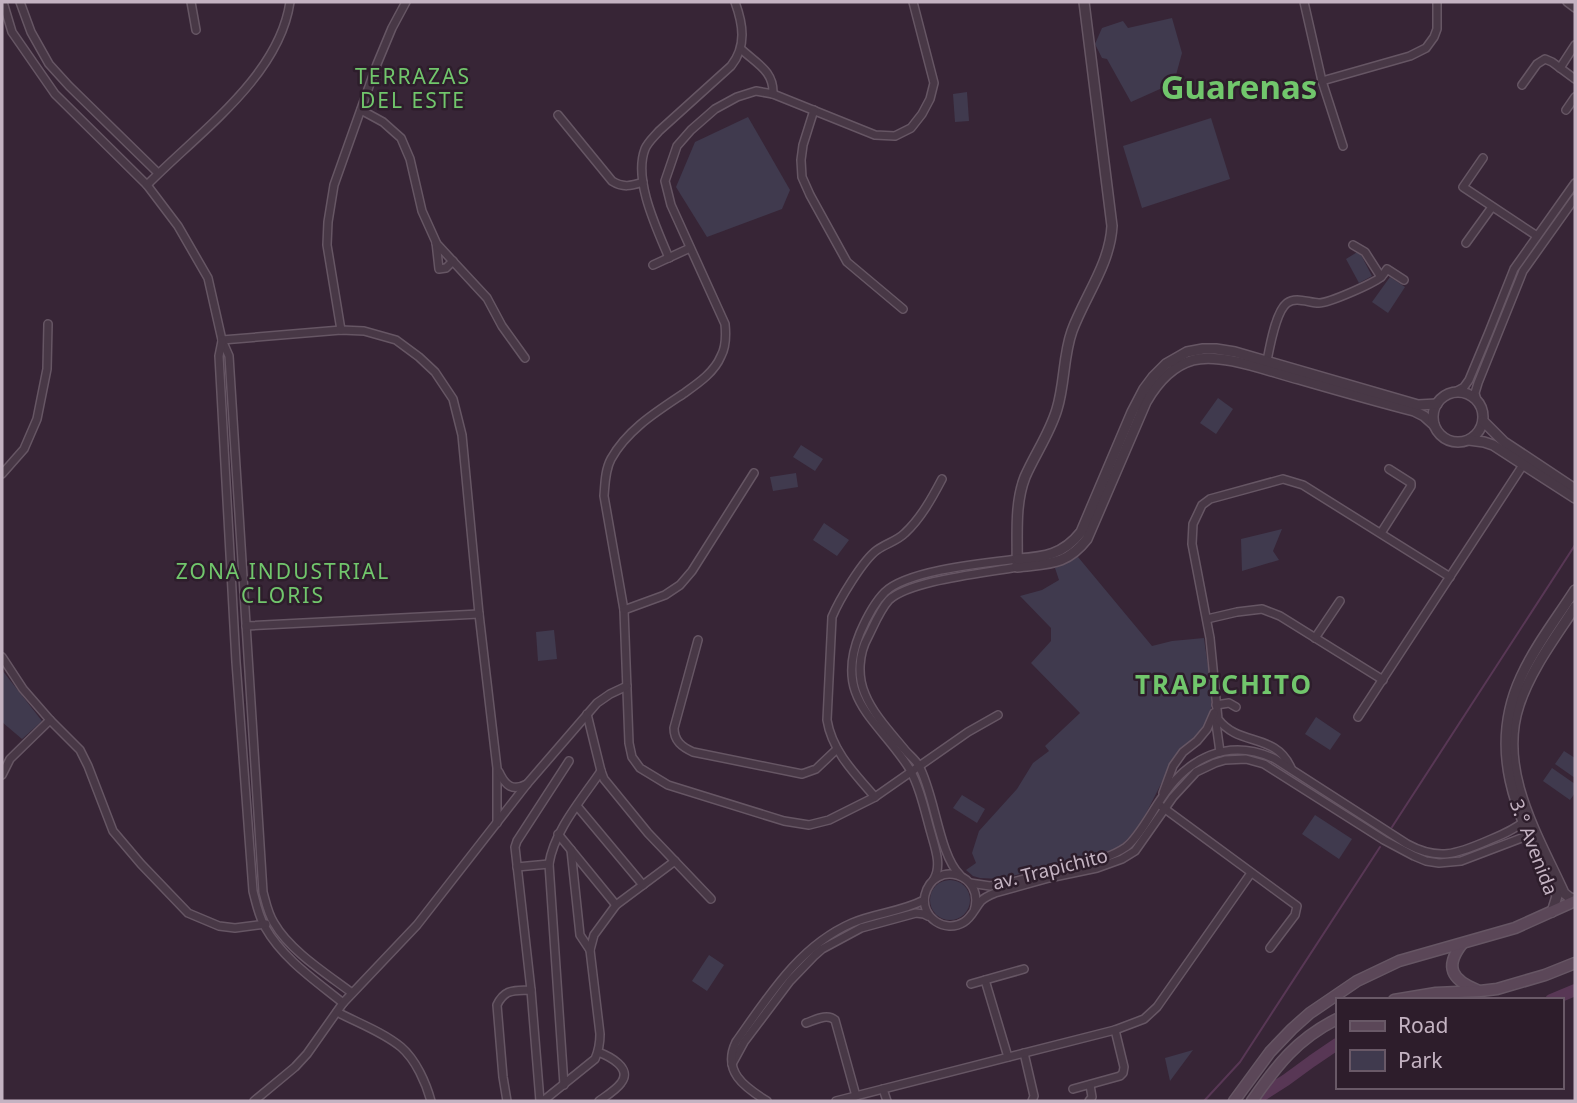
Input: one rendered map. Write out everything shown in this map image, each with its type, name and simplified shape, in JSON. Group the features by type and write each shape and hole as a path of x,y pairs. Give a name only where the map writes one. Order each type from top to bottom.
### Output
{"main road":[{"path":"1234,1101 1270,1052 1292,1030 1310,1013 1357,981 1399,961 1515,928 1575,900"},
{"path":"1463,944 1454,954 1452,971 1456,978 1480,991"},
{"path":"1406,998 1436,993 1480,991 1515,984 1575,963"},
{"path":"1252,1101 1297,1044 1336,1020"}],"street":[{"path":"3,2 4,15 12,32 55,94 147,185 178,226 208,278 222,340 229,356 263,892 272,921 278,930 295,948 352,993"},
{"path":"20,2 31,32 49,64 158,173"},
{"path":"191,2 196,30"},
{"path":"147,185 256,78 281,37 290,2"},
{"path":"341,330 327,245 334,185 377,64 405,2"},
{"path":"669,258 654,221 643,182 645,150 659,131 731,65 741,49 741,30 735,2"},
{"path":"913,2 934,83 930,99 911,128 895,136 876,135 773,94 756,91 715,108 677,146 665,181 671,205 725,324 726,335 722,355 714,369 639,424 610,461 606,477 604,496 624,610 629,743 632,757 640,768 668,785 784,821 809,825 829,820 875,797 968,732 998,715"},
{"path":"1018,563 1021,491 1058,409 1071,334 1102,266 1111,236 1112,226 1084,2"},
{"path":"1304,2 1322,81 1343,146"},
{"path":"1322,81 1410,56 1426,48 1437,29 1437,2"},
{"path":"1567,2 1575,8"},
{"path":"1560,68 1575,46"},
{"path":"741,49 771,76 773,94"},
{"path":"1522,85 1541,60 1545,59 1575,79"},
{"path":"1566,110 1575,97"},
{"path":"361,110 383,122 401,138 410,159 422,211 436,242 487,298 502,326 525,358"},
{"path":"814,110 801,160 802,177 810,195 847,262 903,309"},
{"path":"558,116 612,181 624,186 643,182"},
{"path":"1483,158 1463,187 1536,242"},
{"path":"1469,440 1478,432 1483,421 1475,393 1478,383 1523,271 1536,242 1575,183"},
{"path":"1434,425 1434,410 1437,404 1442,398 1464,387 1469,380 1514,269 1575,198"},
{"path":"1466,243 1492,207"},
{"path":"436,242 439,269 446,268 453,261"},
{"path":"1353,245 1365,252 1381,277"},
{"path":"653,265 690,248"},
{"path":"1266,365 1279,316 1285,304 1297,300 1326,303 1381,277 1387,269 1404,280"},
{"path":"2,474 24,449 37,419 47,369 48,324"},
{"path":"222,340 341,330 364,331 396,340 419,357 435,372 453,399 462,435 497,768 497,823"},
{"path":"222,340 219,356 236,662 253,891 264,925 279,947 343,1003"},
{"path":"931,918 924,900 937,875 938,864 920,795 911,771 860,703 853,688 851,674 854,649 862,628 886,591 908,578 979,564 1061,561 1072,556 1087,539 1146,402 1160,380 1182,364 1206,358 1266,365 1418,405 1437,404"},
{"path":"1266,365 1414,411 1434,425 1445,439 1457,443 1469,440 1493,445 1575,498"},
{"path":"1455,392 1469,395 1477,401"},
{"path":"1483,421 1504,442 1575,489"},
{"path":"1359,717 1523,465"},
{"path":"1381,533 1411,486 1389,469"},
{"path":"624,610 665,595 680,585 692,571 754,473"},
{"path":"875,797 837,749 828,732 832,617 835,608 867,560 905,533 933,497 942,479"},
{"path":"1219,748 1210,638 1192,544 1193,524 1202,505 1210,499 1283,479 1303,485 1450,577"},
{"path":"974,912 976,896 970,883 960,876 948,858 919,765 871,705 864,692 861,683 862,652 888,601 905,590 1018,563"},
{"name":"3.° Avenida","path":"1526,821 1509,777 1504,748 1507,720 1521,676 1575,590"},
{"path":"1315,638 1340,601"},
{"name":"3.° Avenida","path":"1526,821 1515,765 1514,732 1519,704 1537,667 1575,607"},
{"path":"1207,619 1266,609 1383,680"},
{"path":"246,626 479,614"},
{"path":"698,640 674,728 676,740 680,744 693,752 802,774 816,769 837,749"},
{"path":"2,657 23,689 80,750 113,831 188,913 219,926 235,928 264,925 272,921"},
{"path":"254,1101 295,1067 316,1043 343,1003 417,925 527,784 587,714 610,694 627,687"},
{"path":"1163,796 1173,766 1183,752 1208,729 1215,709 1229,703 1236,707"},
{"path":"1215,709 1218,719 1231,731"},
{"path":"587,714 604,779 648,833 711,899"},
{"path":"2,775 10,759 50,720"},
{"name":"av. Trapichito","path":"1219,748 1221,739 1231,731 1278,750 1291,769"},
{"name":"av. Trapichito","path":"970,883 990,886 1010,883 1111,856 1130,843 1161,806 1163,796 1188,768 1219,748 1256,751 1275,759 1407,845 1424,853 1444,855 1462,852 1509,832 1526,821"},
{"path":"732,1065 744,1042 790,981 822,949 861,928 916,913 924,914 942,925 956,926 969,918 980,902 995,893 1122,859 1140,845 1161,806 1196,772 1225,760 1246,759 1275,769 1384,840 1426,861 1439,863 1461,860 1532,833"},
{"path":"542,1101 515,853 517,841 569,761"},
{"path":"497,768 507,786 520,788 527,784"},
{"path":"564,1085 549,864 551,850 558,834 601,771"},
{"path":"577,806 643,885"},
{"path":"1161,806 1297,906 1295,915 1270,948"},
{"path":"1526,821 1564,894 1575,900"},
{"name":"3.° Avenida","path":"1532,833 1557,896 1552,912"},
{"path":"558,834 616,905"},
{"path":"571,850 580,935 590,950"},
{"path":"542,1101 595,1059 598,1052 600,1034 590,950 594,935 616,905 675,861"},
{"path":"517,867 549,864"},
{"path":"836,1101 1115,1030 1143,1019 1157,1007 1251,873"},
{"path":"934,880 947,874 960,876"},
{"path":"764,1101 734,1074 731,1052 784,977 820,941 850,924 924,900"},
{"path":"971,984 1024,969"},
{"path":"985,980 1008,1057"},
{"path":"507,1101 497,1005 508,992 531,990"},
{"path":"337,1012 402,1048 421,1076 431,1101"},
{"path":"806,1023 827,1017 835,1020 856,1096"},
{"path":"1073,1089 1123,1073 1115,1030"},
{"path":"598,1052 619,1063 624,1079 599,1101"},
{"path":"1024,1053 1034,1096 1032,1101"},
{"path":"1088,1101 1092,1097 1090,1085"},
{"path":"883,1089 887,1101"}],"green space":[{"path":"1172,18 1182,53 1176,75 1160,89 1131,102 1107,59 1102,58 1095,44 1102,28 1123,21 1128,28"},
{"path":"967,92 969,121 955,122 953,94"},
{"path":"748,117 790,190 782,209 707,237 676,187 695,142"},
{"path":"1211,118 1230,179 1142,208 1123,146"},
{"path":"1359,251 1372,276 1359,283 1346,259"},
{"path":"1390,277 1405,287 1388,313 1372,302"},
{"path":"1218,398 1233,409 1216,434 1200,423"},
{"path":"801,445 823,459 815,471 793,457"},
{"path":"796,473 798,487 773,491 770,477"},
{"path":"824,523 849,540 837,556 813,540"},
{"path":"1282,529 1273,551 1279,560 1242,571 1241,539"},
{"path":"1078,557 1152,646 1204,638 1211,691 1209,722 1171,766 1146,814 1126,841 1116,849 1001,879 973,876 966,870 976,863 972,853 979,831 1017,789 1033,763 1049,751 1045,746 1080,713 1031,663 1051,641 1051,628 1020,596 1042,590 1059,580 1055,568"},
{"path":"554,630 557,659 538,661 536,632"},
{"path":"2,670 42,721 22,739 2,722"},
{"path":"1316,717 1341,734 1330,750 1305,734"},
{"path":"1564,751 1575,758 1575,778 1555,764"},
{"path":"1552,768 1575,784 1575,793 1570,800 1543,781"},
{"path":"962,795 985,809 977,823 953,808"},
{"path":"1315,815 1352,839 1339,859 1302,834"},
{"path":"950,880 958,881 964,886 969,892 969,908 964,914 958,919 950,920 942,919 936,914 931,908 930,900 931,892 936,886 942,881"},
{"path":"709,955 724,965 707,991 692,981"},
{"path":"1193,1050 1170,1081 1165,1058"}],"waterway":[{"path":"1392,827 1575,545"},
{"path":"1204,1101 1240,1062 1380,847"},
{"path":"1556,998 1575,990"},
{"path":"1253,1101 1336,1045"}],"district":[{"name":"Guarenas","path":"1239,86"},
{"name":"TERRAZAS DEL ESTE","path":"413,88"},
{"name":"ZONA INDUSTRIAL CLORIS","path":"283,583"},
{"name":"TRAPICHITO","path":"1224,684"}]}
